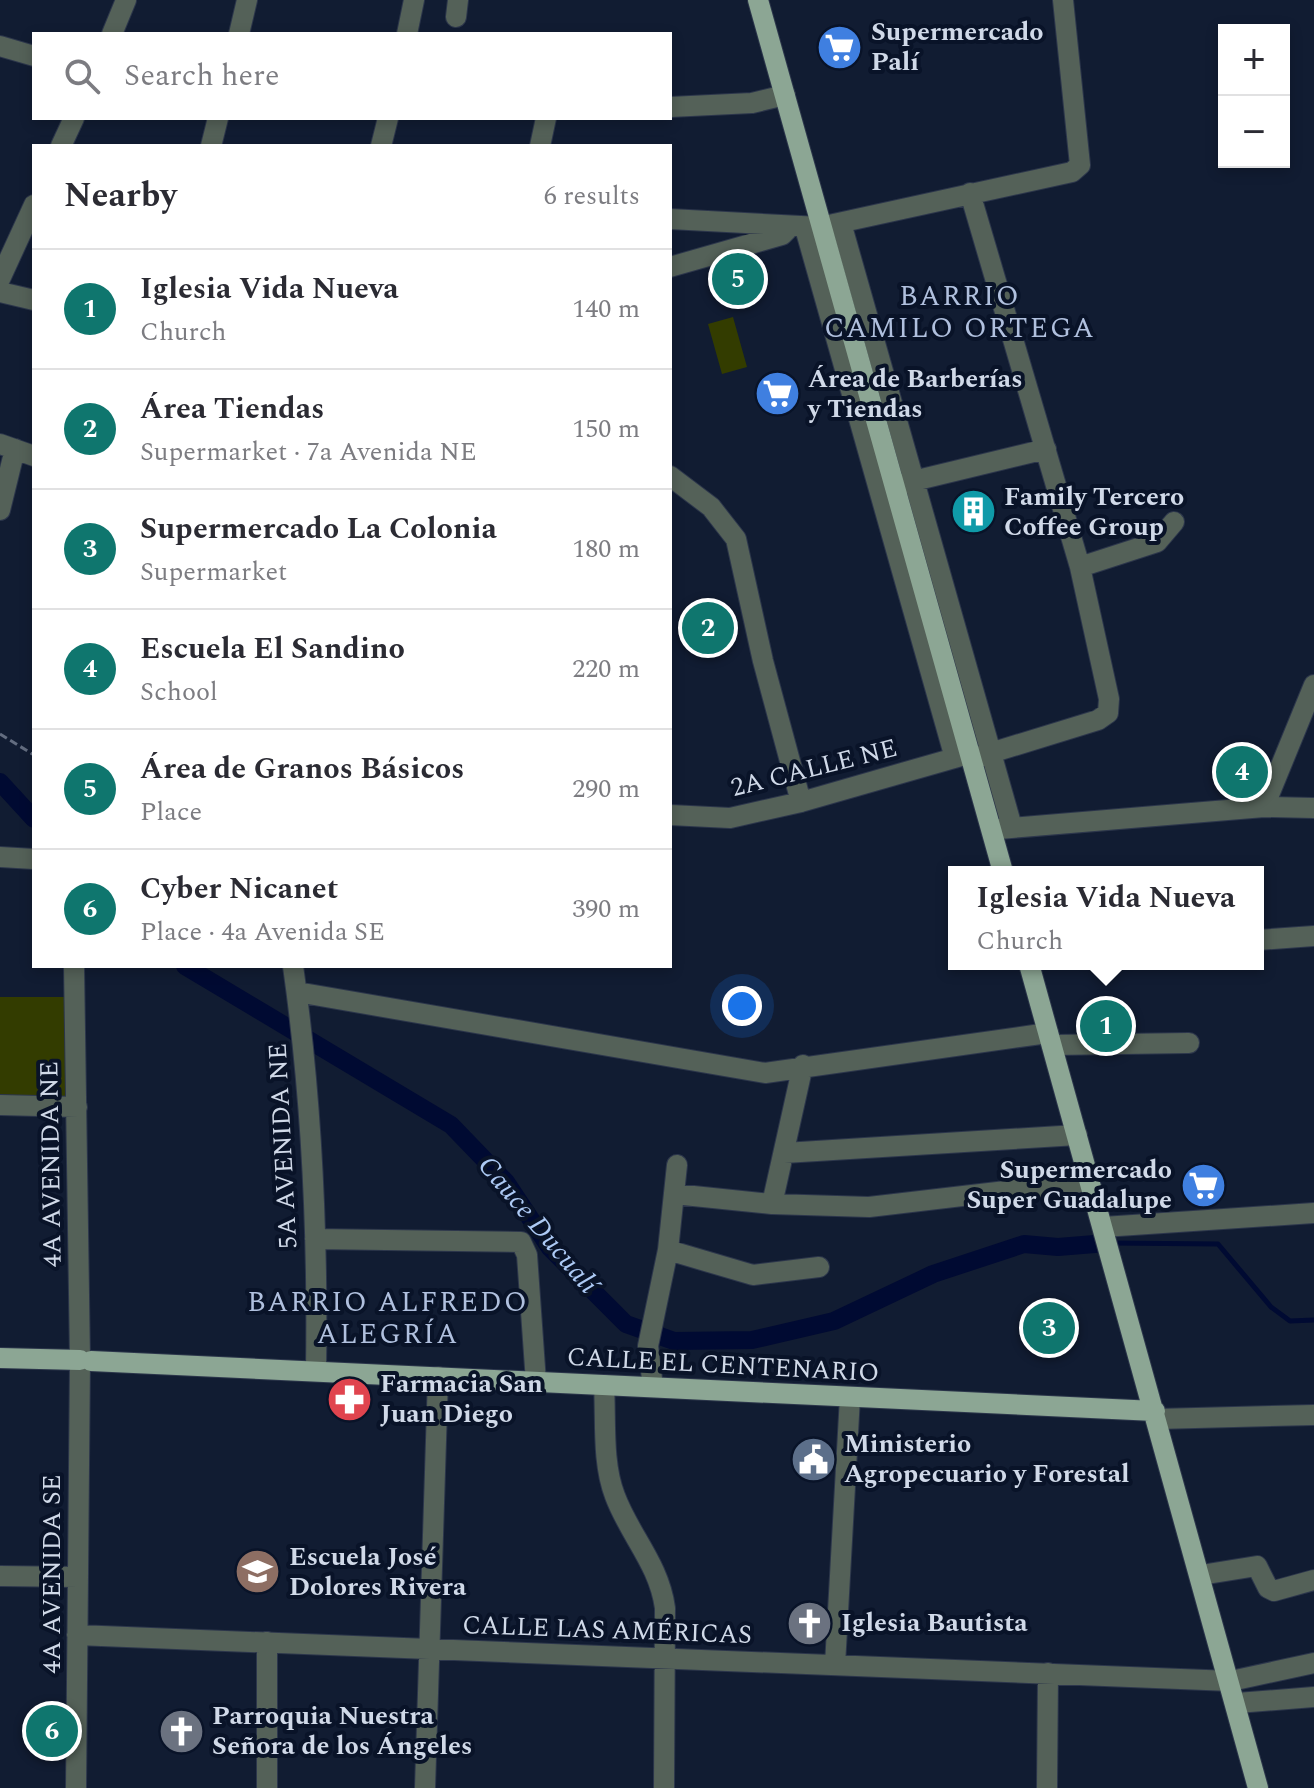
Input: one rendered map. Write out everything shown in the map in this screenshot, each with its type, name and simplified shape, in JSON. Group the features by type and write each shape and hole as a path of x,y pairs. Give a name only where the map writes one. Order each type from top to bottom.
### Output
{"main road":[{"path":"758,0 785,95 814,226 904,484 1001,866"},
{"path":"1031,970 1231,1681 1258,1788"},
{"name":"CALLE EL CENTENARIO","path":"0,1358 653,1387 1156,1415"}],"street":[{"path":"113,32 126,0"},
{"path":"239,32 247,0"},
{"path":"407,32 414,0"},
{"path":"672,266 814,226 1066,175 1080,165 1063,0"},
{"path":"0,46 32,55"},
{"path":"672,107 752,103 785,95"},
{"path":"62,144 73,120"},
{"path":"212,144 218,120"},
{"path":"382,144 388,120"},
{"path":"540,144 546,120"},
{"path":"970,193 1080,567 1157,542 1174,522"},
{"path":"0,279 32,209"},
{"path":"672,219 814,226"},
{"path":"814,226 971,756 1012,827"},
{"path":"0,292 32,300"},
{"path":"904,484 1046,449"},
{"path":"0,510 16,450"},
{"path":"672,478 711,507 736,539 763,661 801,802"},
{"name":"2A CALLE NE","path":"672,815 730,818 801,802 1098,720 1108,713 1109,699 1080,567"},
{"path":"1264,807 1314,685"},
{"path":"991,830 1264,807 1314,808"},
{"path":"0,857 32,859"},
{"path":"1264,940 1314,936"},
{"name":"4A AVENIDA NE","path":"74,968 86,1361"},
{"name":"5A AVENIDA NE","path":"293,968 302,1034 315,1239 316,1371"},
{"path":"297,992 765,1073 803,1065 1050,1039 1189,1043"},
{"path":"772,1204 803,1065"},
{"path":"0,1105 77,1107"},
{"path":"784,1153 1077,1135"},
{"path":"653,1387 648,1346 668,1250 677,1165"},
{"path":"674,1194 772,1204 869,1207 1090,1181"},
{"path":"1103,1227 1314,1213"},
{"path":"315,1239 521,1242 527,1255 536,1382"},
{"path":"668,1250 753,1275 819,1267"},
{"name":"4A AVENIDA SE","path":"76,1788 78,1577 86,1361"},
{"path":"425,1788 438,1377"},
{"path":"604,1385 614,1495 662,1583 664,1788"},
{"path":"835,1665 850,1397"},
{"path":"1156,1415 1314,1415"},
{"path":"1201,1575 1257,1566 1268,1588 1274,1591 1314,1580"},
{"path":"0,1576 78,1577"},
{"name":"CALLE LAS AMÉRICAS","path":"77,1635 1231,1681 1314,1663"},
{"path":"267,1642 267,1788"},
{"path":"1047,1788 1048,1673"},
{"path":"1237,1703 1314,1697"}],"path":[{"path":"0,734 32,754"}],"green space":[{"path":"733,317 747,367 722,374 708,324"},
{"path":"0,997 71,997 71,1098 0,1097"}],"waterway":[{"name":"Cauce Ducualí","path":"0,782 32,817"},
{"name":"Cauce Ducualí","path":"188,968 451,1125 506,1182 550,1248 626,1324 674,1341 752,1340 834,1321 933,1274 1024,1244 1058,1247 1107,1243"},
{"path":"1112,1243 1218,1244 1271,1307 1290,1321 1314,1320"}],"place":[{"name":"Supermercado Palí","path":"840,47"},
{"name":"Área de Granos Básicos","path":"738,279"},
{"name":"Área de Barberías y Tiendas","path":"777,394"},
{"name":"Family Tercero Coffee Group","path":"973,512"},
{"name":"Área Tiendas","path":"708,628"},
{"name":"Escuela El Sandino","path":"1242,772"},
{"name":"Iglesia Vida Nueva","path":"1106,1026"},
{"name":"Supermercado Super Guadalupe","path":"1203,1185"},
{"name":"Supermercado La Colonia","path":"1049,1328"},
{"name":"Farmacia San Juan Diego","path":"349,1399"},
{"name":"Ministerio Agropecuario y Forestal","path":"813,1459"},
{"name":"Escuela José Dolores Rivera","path":"258,1572"},
{"name":"Iglesia Bautista","path":"810,1623"},
{"name":"Cyber Nicanet","path":"52,1731"},
{"name":"Parroquia Nuestra Señora de los Ángeles","path":"181,1731"}],"district":[{"name":"BARRIO CAMILO ORTEGA","path":"960,312"},
{"name":"BARRIO ALFREDO ALEGRÍA","path":"388,1318"}]}
